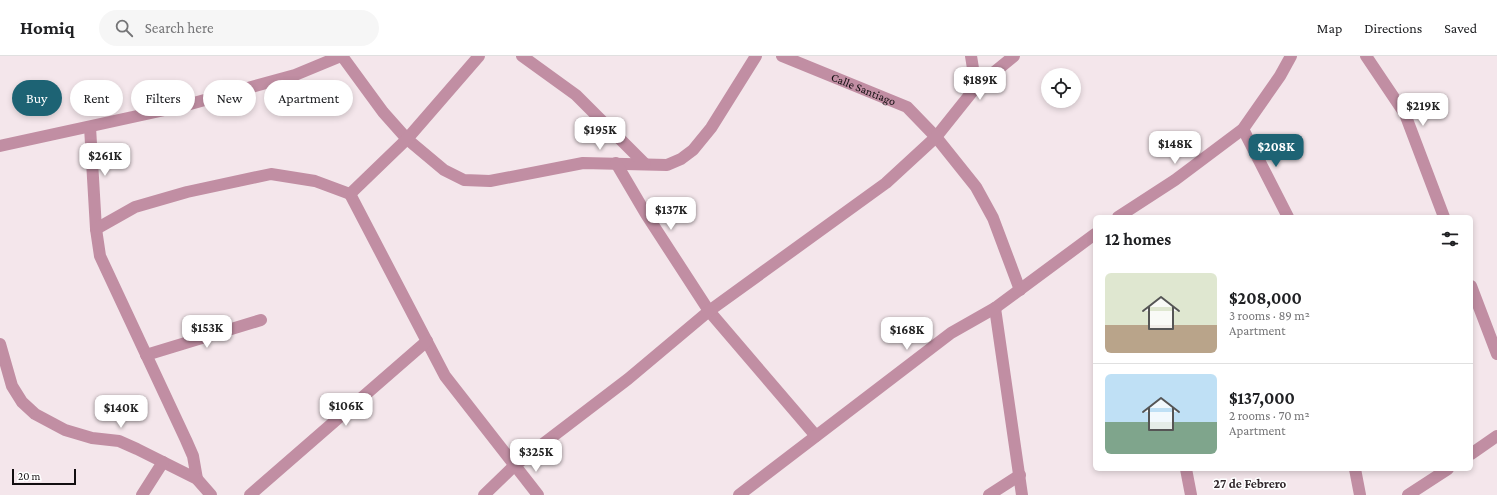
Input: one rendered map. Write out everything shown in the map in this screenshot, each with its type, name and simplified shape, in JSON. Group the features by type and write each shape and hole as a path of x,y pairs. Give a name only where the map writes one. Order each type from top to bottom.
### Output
{"street":[{"path":"0,146 183,106 295,75 342,56 383,112 407,139 444,170 464,180 490,181 583,163 667,165 681,159 693,150 711,128 756,56"},
{"path":"350,194 407,139 479,56"},
{"path":"522,56 576,95 646,164"},
{"name":"Calle Santiago","path":"782,56 907,107 936,137 976,187 993,218 1020,290"},
{"path":"971,56 976,86"},
{"path":"484,495 514,466 628,379 709,311 886,183 936,137 976,86 1014,56"},
{"path":"1125,215 1243,129 1280,76 1291,56"},
{"path":"1366,56 1405,114 1443,215"},
{"path":"90,127 96,229 100,256 192,456 197,479"},
{"path":"1243,129 1287,215"},
{"path":"616,163 646,214 709,311 816,436"},
{"path":"96,229 135,207 187,192 271,174 315,181 350,194 445,376 538,495"},
{"path":"746,493 816,436 951,333 995,308 1093,235"},
{"path":"1473,291 1497,354"},
{"path":"995,308 1022,495"},
{"path":"146,355 262,320"},
{"path":"250,495 427,341"},
{"path":"0,344 12,386 22,402 35,414 65,430 92,438 119,441 197,479 211,495"},
{"path":"1473,453 1497,436"},
{"path":"142,495 163,462"},
{"path":"1186,471 1191,495"},
{"path":"1355,471 1360,495"},
{"path":"1408,495 1445,471"},
{"path":"989,495 1020,475"}],"district":[{"name":"27 de Febrero","path":"1250,483"}]}
